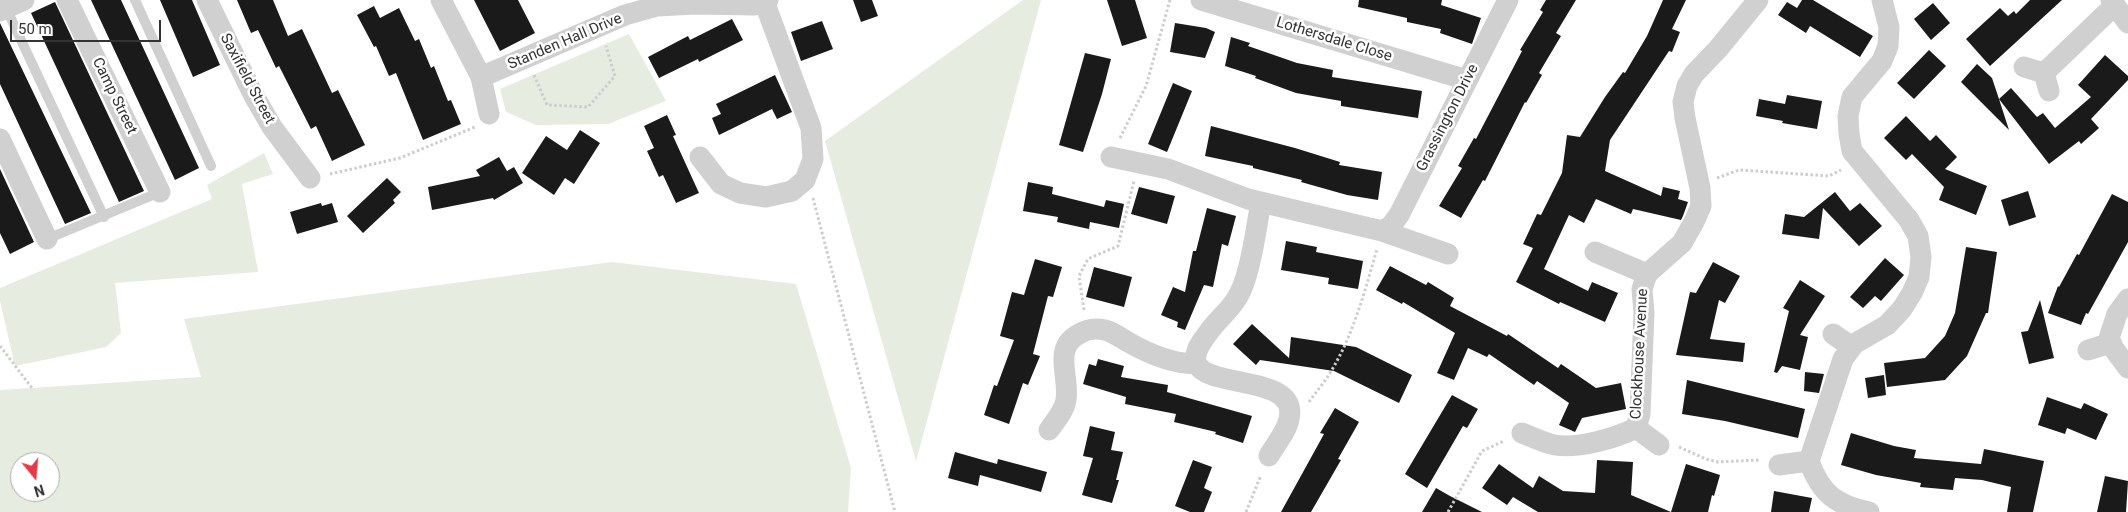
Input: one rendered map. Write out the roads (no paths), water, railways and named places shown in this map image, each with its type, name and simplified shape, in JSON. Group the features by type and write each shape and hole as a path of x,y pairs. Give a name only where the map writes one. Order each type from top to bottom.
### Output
{"street":[{"name":"Camp Street","path":"67,0 160,192"},
{"name":"Saxifield Street","path":"208,0 252,94 272,128 310,178"},
{"path":"441,0 481,77 489,114"},
{"name":"Lothersdale Close","path":"1201,0 1467,80"},
{"name":"Grassington Drive","path":"1382,231 1391,226 1399,215 1508,0"},
{"name":"Clockhouse Avenue","path":"1522,433 1555,445 1621,435 1636,428 1640,414 1644,313 1642,289 1646,274 1682,243 1701,206 1700,188 1683,102 1686,86 1694,74 1718,49 1758,0"},
{"path":"1869,512 1847,507 1830,497 1815,477 1809,462 1843,359 1852,347 1887,325 1902,309 1919,277 1921,256 1918,236 1909,220 1852,151 1848,116 1852,97 1882,61 1888,46 1889,28 1882,0"},
{"path":"700,157 721,184 740,193 766,197 792,190 804,180 807,174 812,159 811,128 766,1"},
{"name":"Standen Hall Drive","path":"481,77 625,15 658,6 695,4 754,5 766,1"},
{"path":"2039,77 2113,2 2128,23"},
{"path":"0,139 47,239"},
{"path":"1111,157 1168,169 1248,199 1382,231 1448,254"},
{"path":"1261,202 1245,278 1236,301 1213,324 1202,340 1196,354 1197,364 1205,372 1276,392 1286,401 1290,409 1289,420 1270,456"},
{"path":"1595,252 1646,274"},
{"path":"2128,299 2117,314 2109,338 2128,368"},
{"path":"1049,430 1061,413 1066,400 1064,354 1066,345 1072,337 1086,330 1096,328 1109,331 1158,356 1184,364 1197,364"},
{"path":"1833,334 1852,347"},
{"path":"2088,350 2111,343"},
{"name":"Clockhouse Avenue","path":"1636,428 1659,445"},
{"path":"1779,465 1809,462"}],"lane":[{"path":"135,0 211,166"},
{"path":"10,7 104,217"},
{"path":"47,239 104,217 160,192"}]}
